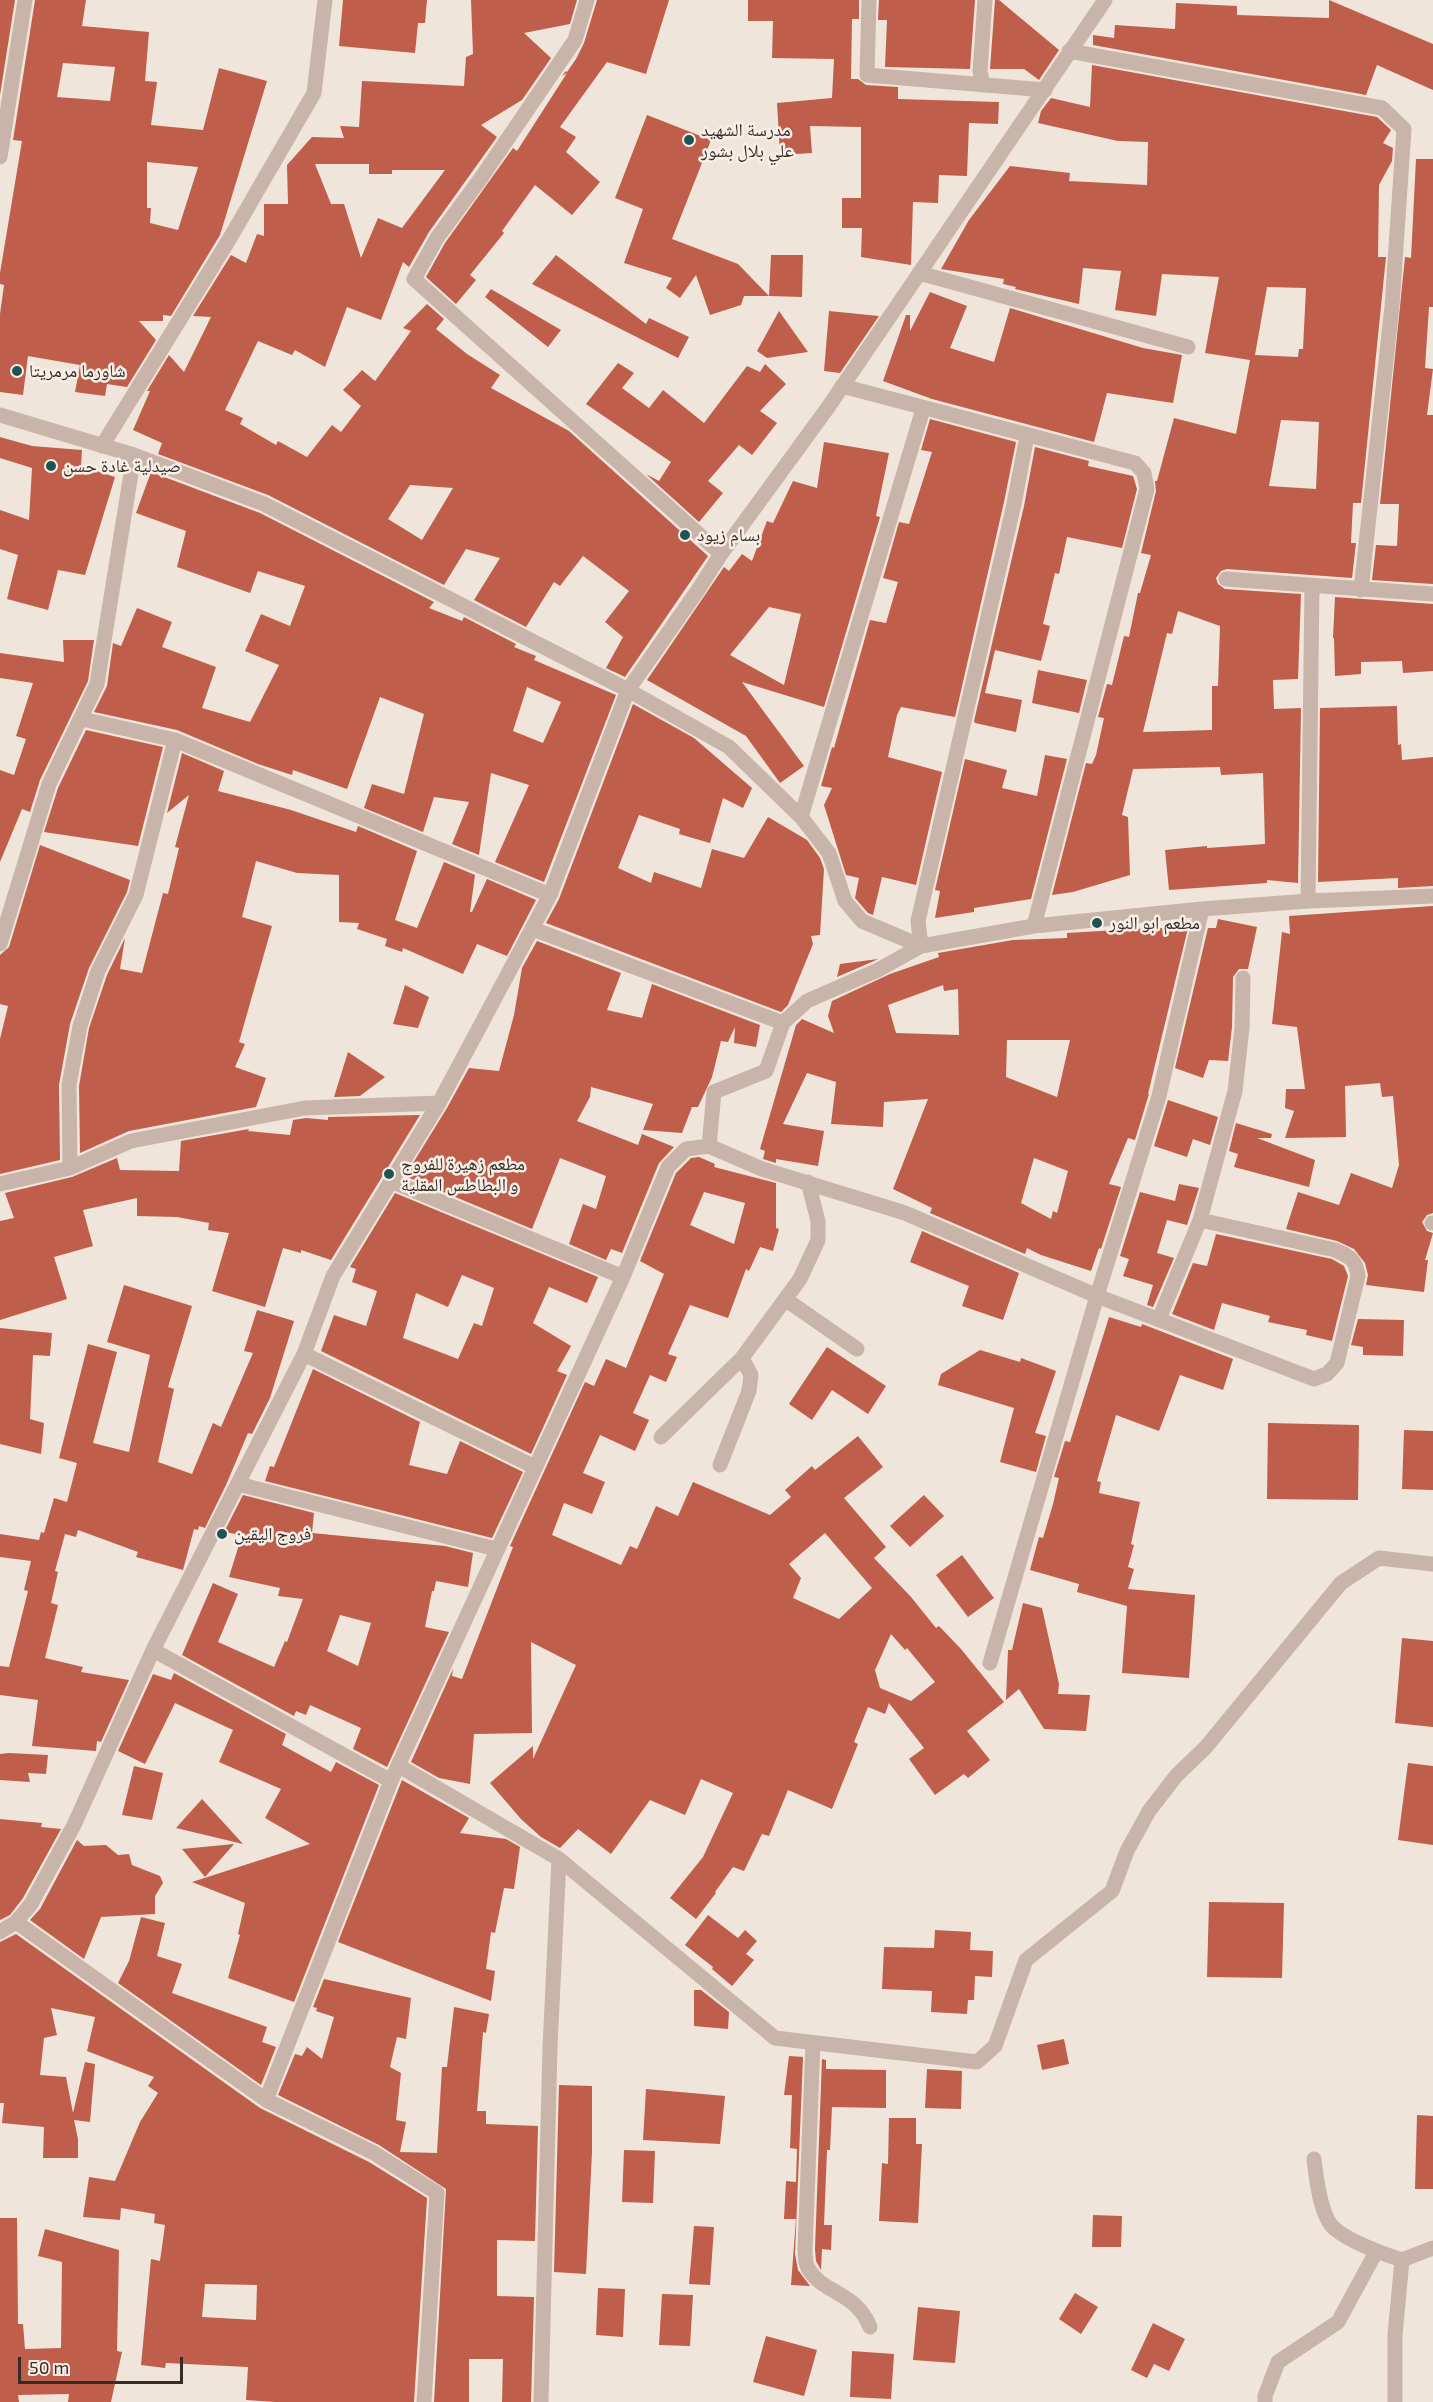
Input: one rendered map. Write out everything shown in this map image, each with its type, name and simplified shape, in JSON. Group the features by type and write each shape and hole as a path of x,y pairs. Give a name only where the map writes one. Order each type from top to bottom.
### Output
{"street":[{"path":"0,157 25,0"},
{"path":"102,446 230,238 314,93 325,0"},
{"path":"587,0 575,40 437,238 414,279 721,554"},
{"path":"868,0 867,75 1045,90"},
{"path":"983,85 980,71 985,0"},
{"path":"0,1932 16,1922 31,1904 74,1825 153,1650 304,1354 333,1276 439,1103 550,895 628,690 698,591 721,554 842,386 1105,0"},
{"path":"1069,51 1382,108 1404,129 1392,306 1361,590"},
{"path":"919,273 1188,347"},
{"path":"842,386 1135,463 1144,472 1147,489 1034,926"},
{"path":"801,817 923,409"},
{"path":"0,415 134,455 264,504 628,690 729,747 801,817 829,853 845,901 862,921 921,946"},
{"path":"921,946 918,921 1014,504 1027,436"},
{"path":"0,944 49,784 97,684 134,455"},
{"path":"1226,579 1433,594"},
{"path":"1308,901 1312,586"},
{"path":"82,719 175,740 550,895"},
{"path":"70,1168 69,1085 80,1026 98,971 136,895 175,740"},
{"path":"709,1146 714,1092 766,1071 783,1023 807,1001 878,970 921,946 1034,926 1202,909 1308,901 1433,896"},
{"path":"990,1663 1097,1296 1159,1096 1202,909"},
{"path":"532,929 783,1023"},
{"path":"1159,1319 1200,1220 1235,1090 1242,1028 1243,978"},
{"path":"0,1184 70,1168 131,1142 305,1108 439,1103"},
{"path":"266,2100 391,1781 623,1277 668,1167 686,1149 709,1146 762,1169 905,1213 1097,1296 1314,1379 1327,1374 1337,1363 1358,1276 1357,1265 1351,1257 1335,1250 1200,1220"},
{"path":"391,1181 623,1277"},
{"path":"661,1437 742,1358 800,1279 818,1240 818,1221 808,1182"},
{"path":"785,1299 857,1350"},
{"path":"304,1354 535,1467"},
{"path":"720,1465 749,1390 751,1375 742,1358"},
{"path":"238,1484 496,1549"},
{"path":"399,1766 559,1859 775,2038 976,2062 995,2046 1026,1960 1112,1891 1127,1851 1149,1811 1162,1793 1206,1747 1341,1583 1379,1558 1433,1564"},
{"path":"153,1650 391,1781"},
{"path":"541,2402 550,2047 559,1859"},
{"path":"16,1922 266,2100 374,2153 437,2193 424,2402"},
{"path":"813,2043 805,2249 807,2267 822,2284 849,2299 865,2314 870,2327"},
{"path":"1314,2159 1318,2194 1333,2228 1376,2252 1402,2260 1433,2248"},
{"path":"1265,2402 1265,2396 1278,2362 1338,2322 1376,2252"},
{"path":"1395,2402 1395,2335 1402,2260"}],"building":[{"path":"0,0 15,0 0,95"},
{"path":"35,0 86,0 82,26 149,32 145,81 157,82 151,125 203,130 219,68 267,81 220,235 171,316 163,315 163,321 139,321 156,340 127,387 107,384 105,396 75,392 80,365 28,356 23,395 0,392 0,314 4,285 0,284 0,273 22,141 13,140","holes":["63,63 115,67 110,101 57,97","147,162 198,167 178,230 150,223 151,208 147,208"]},
{"path":"343,0 427,0 425,23 418,23 415,53 339,46"},
{"path":"471,0 577,0 570,24 524,33 551,58 522,100 481,125 497,137 429,232 409,267 403,262 381,320 347,307 325,367 295,350 292,355 258,341 225,410 243,418 240,424 276,445 278,441 307,457 332,425 341,432 361,406 343,390 362,370 375,381 411,331 403,328 427,304 444,319 436,329 467,354 500,375 491,388 569,431 708,556 625,677 606,668 623,637 605,622 629,591 583,556 560,586 554,582 526,627 474,600 500,558 466,549 444,585 268,495 158,454 162,443 133,430 150,391 147,391 169,355 184,372 211,317 193,316 231,255 246,263 257,234 264,236 264,204 288,204 287,165 312,137 344,138 340,126 359,127 362,81 464,86 466,57 473,54","holes":["315,164 369,164 369,174 392,174 392,170 445,170 402,228 378,218 361,258 344,204 331,204","410,485 453,488 422,540 388,519"]},
{"path":"597,0 669,0 646,74 607,62 560,127 576,137 566,152 600,182 572,215 535,185 502,231 504,233 470,275 476,280 456,304 426,277 445,243 513,148 517,151 567,73 562,76 576,59 584,43"},
{"path":"748,0 859,0 859,19 852,19 851,79 858,79 866,85 898,87 898,99 999,102 998,124 969,123 967,176 939,175 938,203 913,202 911,265 861,257 862,228 842,228 842,198 861,198 861,127 810,126 812,153 780,155 777,103 832,98 834,59 772,58 773,21 748,21"},
{"path":"879,0 975,0 970,69 885,67 887,20 878,20"},
{"path":"995,0 999,0 1059,50 1039,80 1024,69 990,69"},
{"path":"1329,0 1433,44 1433,90 1377,65 1366,95 1093,45 1093,35 1114,38 1115,25 1175,29 1176,3 1237,6 1237,15 1329,18"},
{"path":"1092,65 1377,117 1391,130 1383,143 1393,148 1392,161 1379,185 1378,257 1386,257 1361,503 1353,503 1351,543 1356,543 1352,578 1227,569 1221,571 1216,578 1218,584 1225,589 1301,594 1298,679 1273,680 1274,709 1301,708 1298,883 1267,880 1267,883 1169,890 1165,850 1265,844 1263,773 1221,775 1220,767 1133,769 1122,815 1128,817 1130,875 1073,892 1052,895 1086,763 1092,764 1096,755 1104,718 1098,717 1107,684 1112,685 1124,636 1129,637 1138,593 1140,593 1151,555 1141,553 1156,491 1155,481 1157,481 1174,418 1236,434 1250,360 1205,353 1219,277 1162,274 1156,316 1115,310 1121,271 1083,268 1079,304 1015,289 1016,287 1003,284 1004,279 941,269 969,220 1010,166 1070,173 1069,181 1147,185 1148,142 1118,141 1038,123 1041,111 1051,98 1090,107","holes":["1267,287 1306,288 1303,349 1299,349 1298,357 1255,355","1281,420 1319,422 1316,489 1269,486","1178,611 1220,626 1218,686 1212,686 1212,730 1143,732 1167,633 1172,634"]},
{"path":"647,115 711,140 672,239 738,264 769,296 744,296 741,305 710,315 696,275 680,298 666,288 672,278 624,263 643,209 615,198"},
{"path":"1416,159 1433,159 1433,307 1429,307 1425,368 1433,369 1427,415 1433,415 1433,584 1372,580 1376,545 1397,546 1399,504 1380,504 1405,257 1411,258"},
{"path":"556,255 646,324 649,318 689,337 678,358 532,284"},
{"path":"771,255 803,255 802,297 769,296"},
{"path":"491,289 561,330 548,347 485,297"},
{"path":"930,292 967,306 950,348 994,362 1010,308 1143,348 1182,355 1173,403 1107,393 1094,442 932,399 883,381 906,315 910,315 910,331"},
{"path":"779,311 808,352 767,358 757,351"},
{"path":"829,311 879,316 840,373 824,371"},
{"path":"618,363 634,373 622,388 649,408 663,390 704,423 747,366 760,372 765,364 786,384 760,411 777,423 752,455 739,445 708,481 723,493 699,522 646,474 659,481 671,462 586,404"},
{"path":"930,419 1016,442 955,717 901,707 897,715 888,757 942,772 916,885 882,877 873,915 868,913 855,898 859,878 846,875 824,805 832,788 821,786 870,620 886,623 898,582 883,578 899,522 909,524 932,452 921,450"},
{"path":"0,437 32,446 82,450 81,466 115,477 85,575 58,570 48,610 7,599 18,555 0,549 0,510 29,520 32,468 0,458"},
{"path":"824,442 889,453 876,516 880,517 824,707 742,682 804,766 780,783 746,736 647,680 724,567 729,571 742,554 752,561 767,521 773,523 793,481 817,488","holes":["769,607 801,614 784,685 730,655"]},
{"path":"1035,447 1089,461 1088,466 1133,476 1137,489 1122,548 1067,537 1059,574 1055,573 1043,624 1050,626 1041,661 995,650 985,693 1022,700 1016,732 974,721 1024,506"},
{"path":"151,472 260,513 434,602 429,608 462,621 464,617 516,644 514,647 536,656 534,660 616,695 544,882 495,862 529,785 491,773 479,855 452,844 469,802 434,797 423,832 364,808 372,784 404,794 424,714 380,697 347,789 293,770 292,775 258,764 177,730 94,712 107,686 113,643 121,646 137,608 172,622 162,647 216,667 202,708 250,722 279,665 245,651 261,614 290,626 305,586 258,571 250,593 177,567 186,531 136,513","holes":["527,687 561,702 543,743 513,731"]},
{"path":"1335,597 1433,604 1433,671 1403,673 1402,661 1361,662 1361,674 1335,676 1333,638"},
{"path":"63,640 94,640 88,681 40,780 30,812 22,809 0,862 0,770 14,775 26,739 16,736 33,683 0,678 0,653 64,662"},
{"path":"1038,670 1087,680 1079,713 1032,703"},
{"path":"633,704 694,738 752,788 743,808 723,798 710,843 679,834 680,829 639,815 618,868 651,883 654,872 701,888 712,849 744,858 768,817 807,840 820,858 824,869 820,935 811,936 813,944 788,1005 781,1012 546,923 559,899"},
{"path":"1397,706 1398,745 1401,744 1402,760 1433,757 1433,886 1398,888 1398,878 1318,882 1320,708"},
{"path":"86,730 163,747 138,846 44,832 58,788"},
{"path":"182,753 224,771 218,791 291,810 356,832 358,826 417,851 395,920 417,928 444,862 475,875 470,912 487,879 536,900 507,956 477,944 463,974 403,948 402,952 385,946 387,939 357,929 359,923 339,922 339,875 297,873 256,861 242,917 272,926 239,1042 245,1044 235,1067 266,1078 256,1107 129,1131 80,1153 79,1086 89,1028 107,975 125,938 120,969 142,973 163,893 168,894 179,848 175,847 189,795 167,813"},
{"path":"1045,755 1067,759 1031,899 974,908 974,912 935,918 940,891 935,890 965,759 1007,770 1002,788 1037,796"},
{"path":"40,845 130,880 127,892 89,968 70,1024 59,1085 60,1160 0,1174 0,1039 8,1006 0,1004 0,955 9,947"},
{"path":"1433,906 1433,1213 1427,1215 1422,1222 1427,1231 1433,1233 1425,1260 1428,1260 1424,1292 1366,1285 1368,1275 1365,1263 1354,1249 1337,1241 1286,1229 1298,1192 1339,1205 1351,1173 1392,1188 1399,1165 1393,1096 1382,1097 1380,1083 1345,1086 1346,1137 1285,1138 1294,1111 1285,1108 1286,1089 1305,1089 1297,1027 1272,1024 1282,932 1290,934 1289,916"},
{"path":"1218,919 1257,927 1248,969 1239,969 1233,977 1232,1027 1228,1061 1209,1060 1203,1078 1175,1068 1208,928 1216,928"},
{"path":"1188,928 1149,1094 1135,1140 1128,1138 1109,1184 1121,1187 1101,1249 1099,1248 1091,1271 1041,1255 1027,1248 1025,1254 930,1213 932,1208 893,1189 928,1099 884,1102 883,1127 831,1124 836,1082 807,1073 783,1124 824,1131 818,1166 776,1159 776,1163 763,1159 765,1151 760,1149 796,1025 802,1019 834,1033 828,1016 832,1001 890,974 939,957 938,953 1013,940 1067,938 1067,933","holes":["943,985 944,991 958,989 959,1035 896,1033 888,1005","1007,1040 1070,1040 1057,1097 1006,1077","1034,1158 1068,1171 1057,1213 1053,1211 1051,1219 1021,1203"]},
{"path":"537,941 621,973 607,1010 642,1018 652,984 760,1025 756,1047 734,1043 735,1027 728,1042 721,1041 712,1077 698,1107 692,1107 682,1133 643,1130 653,1104 591,1087 590,1097 577,1121 638,1145 642,1134 674,1147 659,1163 622,1253 611,1249 606,1260 569,1244 583,1204 596,1209 606,1176 560,1158 532,1229 405,1176 469,1068 499,1071 514,1015 522,968"},
{"path":"878,959 874,961 837,977 840,964"},
{"path":"405,985 429,997 418,1028 393,1024"},
{"path":"348,1052 385,1077 360,1096 334,1097"},
{"path":"1168,1100 1218,1117 1210,1145 1193,1139 1187,1157 1154,1146"},
{"path":"420,1115 331,1260 301,1250 301,1253 283,1248 265,1307 212,1291 229,1233 208,1230 209,1223 177,1217 137,1216 137,1198 83,1210 93,1246 54,1257 67,1299 0,1320 0,1221 14,1218 5,1193 72,1177 117,1158 120,1170 179,1171 181,1141 249,1129 248,1131 290,1135 293,1120 306,1118 328,1120 328,1117"},
{"path":"1236,1123 1272,1134 1271,1138 1257,1138 1315,1160 1309,1187 1234,1167 1238,1154 1229,1151"},
{"path":"699,1157 715,1164 714,1167 776,1183 776,1228 779,1229 773,1251 760,1247 749,1271 746,1269 728,1318 690,1305 668,1354 677,1357 666,1382 650,1375 633,1413 649,1420 635,1451 600,1435 583,1473 605,1482 592,1514 564,1503 552,1535 621,1565 630,1546 637,1549 656,1506 678,1516 693,1482 770,1515 791,1497 785,1490 812,1466 815,1470 858,1436 883,1467 844,1498 886,1547 874,1558 911,1597 936,1628 939,1626 961,1649 1004,1702 967,1731 990,1760 968,1778 964,1774 935,1795 909,1759 924,1748 889,1703 885,1714 868,1707 854,1742 858,1744 832,1809 788,1790 769,1836 762,1834 744,1871 733,1867 696,1919 670,1898 703,1857 733,1793 701,1779 685,1815 650,1800 611,1854 578,1829 560,1848 541,1837 521,1819 490,1783 533,1746 533,1759 576,1665 531,1642 532,1733 474,1734 470,1784 439,1778 411,1762 453,1669 452,1676 462,1679 513,1547 510,1546 585,1382 594,1386 606,1359 626,1368 664,1274 640,1261 676,1173 691,1158","holes":["704,1192 745,1203 734,1244 690,1225","825,1533 872,1588 839,1619 793,1598 801,1578 789,1564","891,1634 905,1650 907,1648 935,1682 911,1701 880,1688 875,1670"]},
{"path":"1179,1184 1199,1188 1187,1225 1167,1220 1157,1253 1174,1258 1153,1307 1147,1305 1153,1285 1123,1276 1129,1259 1120,1256 1140,1192 1175,1201"},
{"path":"395,1193 598,1277 587,1303 549,1287 533,1323 571,1346 557,1371 567,1375 531,1454 321,1351 334,1315 366,1326 377,1291 352,1282 356,1269 350,1267","holes":["462,1275 494,1288 482,1326 474,1323 458,1359 403,1338 416,1293 448,1307"]},
{"path":"922,1231 1019,1273 1003,1320 962,1306 969,1286 910,1262"},
{"path":"1216,1234 1332,1259 1344,1266 1348,1276 1332,1341 1306,1335 1307,1330 1268,1322 1270,1316 1222,1303 1214,1330 1172,1314 1193,1263 1207,1266"},
{"path":"124,1285 192,1306 168,1387 174,1389 158,1462 192,1474 213,1423 221,1427 253,1353 244,1351 257,1310 294,1321 270,1398 252,1434 248,1433 205,1528 199,1526 198,1530 194,1529 183,1570 136,1557 138,1552 78,1530 76,1537 65,1534 55,1571 58,1572 51,1603 58,1605 45,1658 83,1667 81,1672 129,1680 101,1742 97,1741 96,1751 32,1746 38,1700 0,1695 0,1666 9,1667 28,1591 24,1590 31,1561 0,1557 0,1534 39,1540 41,1532 44,1533 54,1498 67,1502 77,1463 59,1458 88,1344 117,1352 93,1443 129,1452 150,1355 107,1342"},
{"path":"1109,1317 1141,1327 1142,1324 1233,1359 1223,1390 1180,1375 1159,1431 1116,1415 1097,1481 1101,1482 1099,1493 1140,1502 1131,1544 1134,1545 1128,1567 1134,1569 1128,1589 1195,1595 1189,1678 1122,1673 1127,1606 1077,1592 1079,1584 1030,1570 1039,1537 1043,1538 1053,1504 1059,1478 1054,1477 1065,1441 1070,1442"},
{"path":"1358,1319 1404,1320 1403,1356 1363,1355 1363,1347 1351,1345"},
{"path":"0,1328 52,1333 50,1356 33,1355 30,1419 44,1423 41,1454 0,1444"},
{"path":"827,1347 886,1386 868,1414 832,1390 812,1420 789,1404"},
{"path":"980,1350 1020,1362 1021,1358 1056,1371 1035,1433 1046,1436 1036,1472 1000,1462 1014,1408 938,1385 941,1374"},
{"path":"313,1369 420,1422 409,1465 447,1474 460,1441 523,1472 492,1538 265,1481 270,1466 274,1467"},
{"path":"1268,1423 1359,1425 1358,1500 1267,1499"},
{"path":"1404,1430 1433,1431 1433,1490 1402,1489"},
{"path":"243,1495 314,1513 312,1533 445,1546 473,1553 468,1587 436,1581 425,1627 449,1632 387,1767 353,1749 361,1728 310,1705 306,1715 296,1711 294,1716 182,1655 213,1583 238,1594 218,1642 274,1667 285,1641 287,1642 303,1599 278,1596 280,1588 229,1577 242,1535 224,1532","holes":["340,1615 371,1623 358,1666 327,1651"]},
{"path":"924,1495 944,1516 910,1547 890,1526"},
{"path":"962,1555 994,1598 968,1617 936,1575"},
{"path":"1023,1603 1042,1608 1059,1684 1058,1694 1090,1695 1086,1731 1044,1729 1019,1689 1006,1700 1008,1650 1012,1650"},
{"path":"1402,1638 1433,1641 1433,1727 1395,1723"},
{"path":"174,1673 286,1734 282,1745 331,1772 336,1762 379,1785 294,2002 228,1978 240,1935 238,1934 245,1903 192,1882 310,1844 265,1818 281,1789 219,1762 233,1730 175,1703 145,1764 118,1751 153,1674 171,1680"},
{"path":"0,1754 48,1755 46,1774 28,1773 30,1782 0,1780"},
{"path":"1408,1763 1433,1766 1433,1845 1398,1840"},
{"path":"134,1766 163,1773 152,1820 122,1815"},
{"path":"402,1780 469,1818 460,1833 506,1839 520,1847 514,1889 504,1888 495,1933 491,1932 486,1969 495,1971 491,2001 338,1942"},
{"path":"202,1799 243,1844 176,1828"},
{"path":"0,1819 42,1823 41,1827 61,1829 23,1898 10,1915 0,1920"},
{"path":"77,1840 84,1846 106,1845 118,1855 129,1854 132,1865 160,1876 163,1883 155,1896 155,1914 101,1917 84,1959 30,1920 40,1909"},
{"path":"234,1844 205,1877 182,1849"},
{"path":"1209,1902 1284,1903 1282,1978 1207,1977"},
{"path":"708,1915 738,1938 745,1930 757,1941 746,1954 754,1960 732,1986 712,1969 713,1967 685,1945"},
{"path":"141,1917 165,1923 157,1956 182,1964 172,1993 267,2027 262,2042 276,2047 261,2085 118,1983 129,1961"},
{"path":"935,1930 971,1932 970,1950 993,1951 992,1977 975,1976 974,2000 968,2000 967,2014 931,2012 932,1991 882,1989 884,1947 934,1948"},
{"path":"16,1934 260,2108 369,2162 427,2198 414,2402 246,2400 248,2367 166,2363 165,2368 141,2365 151,2259 160,2261 165,2225 154,2223 155,2214 121,2208 120,2220 83,2217 89,2177 115,2181 140,2122 158,2093 148,2086 154,2077 87,2051 95,2017 51,2008 57,2035 44,2038 40,2075 66,2077 73,2113 85,2062 95,2064 90,2122 74,2120 78,2139 78,2158 43,2158 44,2127 2,2123 4,2103 0,2103 0,1942","holes":["205,2284 257,2285 256,2320 202,2317"]},
{"path":"324,1979 411,1998 406,2039 397,2037 390,2067 401,2073 396,2120 406,2122 400,2152 437,2153 442,2067 447,2067 454,2007 489,2014 486,2033 483,2032 477,2111 486,2111 486,2124 538,2126 535,2241 497,2240 497,2296 534,2297 531,2402 502,2402 503,2359 469,2359 469,2402 434,2402 446,2189 379,2145 278,2095 295,2054 302,2056 307,2047 322,2059 334,2017 316,2011 317,2008 313,2007"},
{"path":"694,1990 701,1990 729,2012 728,2029 694,2026"},
{"path":"1064,2039 1069,2064 1042,2070 1037,2045"},
{"path":"789,2056 803,2057 795,2254 798,2270 810,2286 791,2285 796,2219 784,2219 786,2181 796,2182 797,2149 790,2148 792,2095 784,2095"},
{"path":"822,2059 826,2060 826,2069 886,2070 886,2108 832,2107 830,2150 827,2150 824,2225 832,2225 831,2250 822,2249 821,2270 816,2261 815,2249"},
{"path":"927,2069 962,2071 961,2109 925,2108"},
{"path":"559,2085 592,2086 592,2152 586,2274 554,2272"},
{"path":"646,2089 725,2096 720,2144 643,2140"},
{"path":"1417,2115 1433,2116 1433,2189 1415,2189"},
{"path":"889,2118 916,2118 916,2144 922,2144 918,2223 879,2221 882,2163 888,2164"},
{"path":"624,2150 655,2151 653,2203 622,2202"},
{"path":"1093,2215 1122,2216 1121,2247 1092,2247"},
{"path":"0,2218 17,2218 18,2324 23,2324 25,2349 61,2348 62,2262 38,2256 45,2229 119,2250 117,2351 122,2352 111,2402 68,2402 69,2394 18,2395 19,2402 0,2402"},
{"path":"694,2226 714,2227 710,2285 689,2284"},
{"path":"598,2288 625,2289 623,2337 596,2335"},
{"path":"1075,2293 1098,2307 1081,2334 1059,2319"},
{"path":"662,2294 693,2295 690,2346 659,2345"},
{"path":"918,2307 960,2311 955,2363 913,2360"},
{"path":"1153,2323 1185,2339 1169,2371 1154,2364 1147,2378 1131,2370"},
{"path":"766,2336 817,2350 804,2396 753,2382"},
{"path":"852,2351 894,2354 891,2399 850,2397"}],"place":[{"name":"مدرسة الشهيد علي بلال بشور","path":"689,140"},
{"name":"شاورما مرمريتا","path":"17,371"},
{"name":"صيدلية غادة حسن","path":"51,466"},
{"name":"بسام زيود","path":"685,535"},
{"name":"مطعم ابو النور","path":"1097,923"},
{"name":"مطعم زهيرة للفروج و البطاطس المقلية","path":"389,1174"},
{"name":"فروج اليقين","path":"222,1534"}]}
